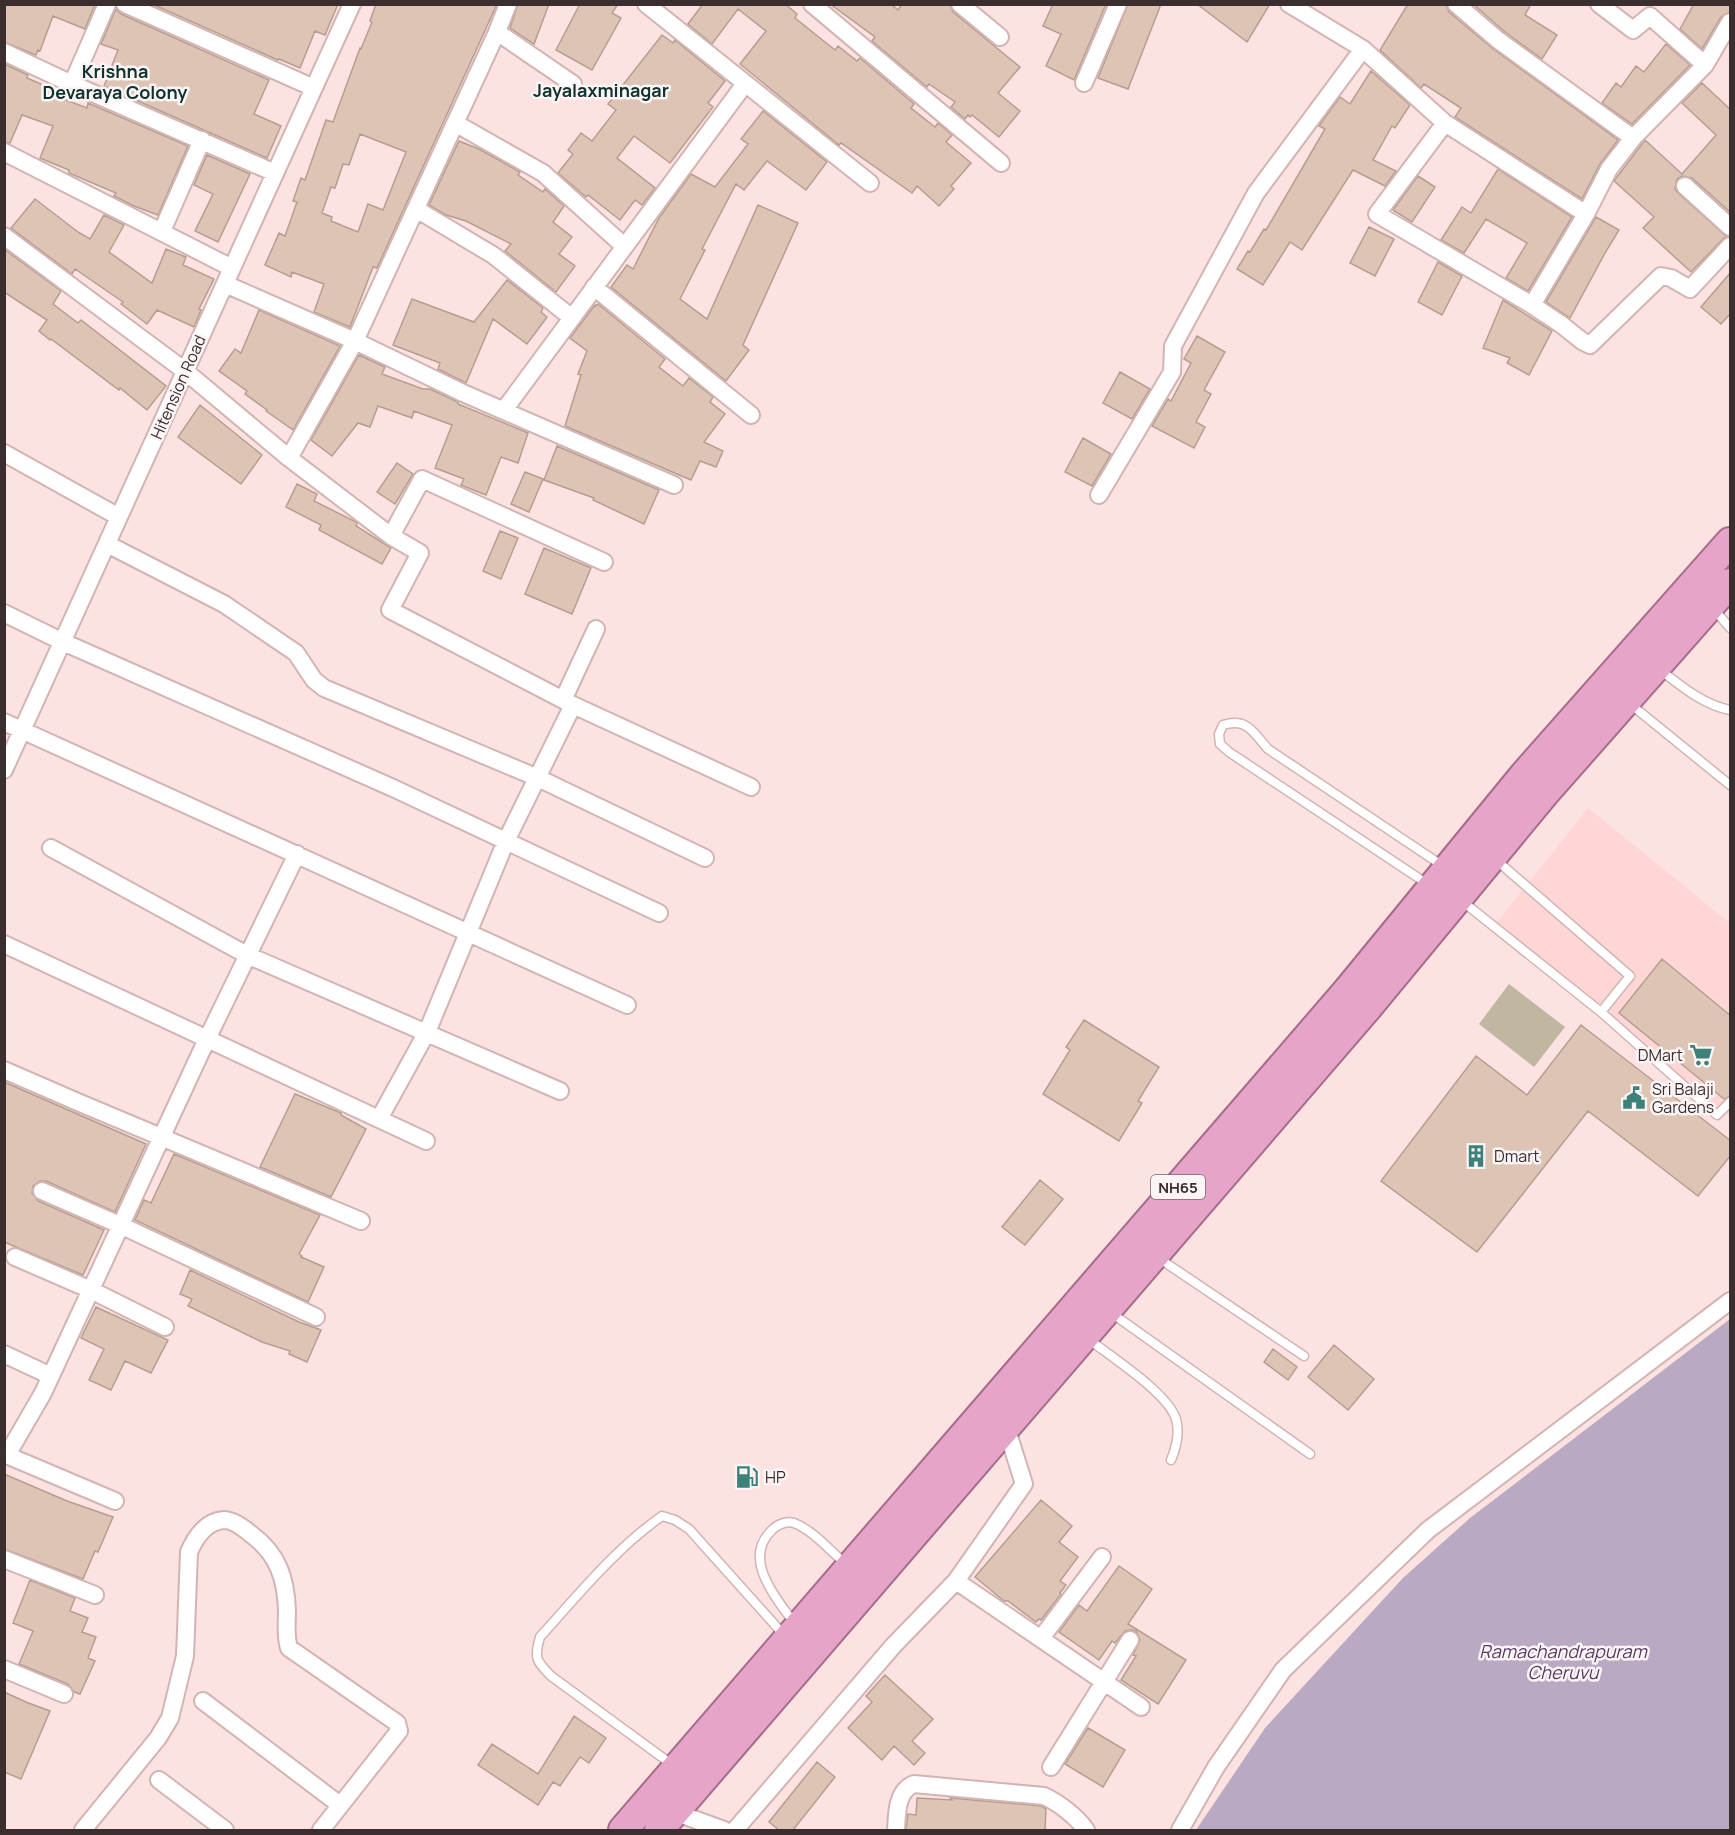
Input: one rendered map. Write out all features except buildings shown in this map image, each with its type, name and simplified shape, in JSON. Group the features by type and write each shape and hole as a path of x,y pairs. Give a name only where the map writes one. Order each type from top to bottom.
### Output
{"highway":[{"name":"NH65","path":"667,1821 1360,1016 1446,884 1524,775 1731,542"},
{"name":"NH65","path":"623,1830 1348,990 1446,884 1492,857 1626,700 1731,583"}],"street":[{"path":"72,84 107,4"},
{"path":"125,4 314,88"},
{"name":"Hitension Road","path":"4,770 352,4"},
{"path":"289,458 355,341 508,4"},
{"path":"646,4 665,10 744,85 870,183"},
{"path":"812,4 1001,163"},
{"path":"960,4 999,37"},
{"path":"1084,83 1118,4"},
{"path":"1456,4 1498,40 1633,138"},
{"path":"1599,4 1633,30 1650,16 1705,65"},
{"path":"1289,5 1363,49 1445,123 1586,214"},
{"path":"1532,306 1586,214 1609,169 1633,138 1705,65 1731,22"},
{"path":"497,32 573,84"},
{"path":"1100,495 1172,372 1173,346 1256,193 1363,49"},
{"path":"4,52 275,173"},
{"path":"504,410 744,85"},
{"path":"455,123 543,173 624,246"},
{"path":"1445,123 1377,214 1532,306 1590,345 1661,276 1671,278 1690,289 1731,246"},
{"path":"162,231 201,140"},
{"path":"4,152 232,268"},
{"path":"1685,186 1731,227"},
{"path":"416,209 493,255 572,318"},
{"path":"4,236 185,371 289,458 391,536 420,553 390,610 568,702 751,787"},
{"path":"225,284 355,341 463,393 674,485"},
{"path":"594,287 751,415"},
{"path":"4,453 119,517"},
{"path":"391,536 422,478 604,562"},
{"path":"107,544 224,604 296,653 314,680 324,688 538,778 705,858"},
{"path":"4,613 63,642 382,783 659,913"},
{"path":"379,1119 427,1032 506,841 538,778 596,629"},
{"path":"4,722 627,1005"},
{"path":"51,848 247,954 560,1091"},
{"path":"115,1501 6,1454 51,1376 247,954 297,854"},
{"path":"4,945 426,1141"},
{"path":"4,1070 361,1221"},
{"path":"42,1191 316,1317"},
{"path":"15,1257 91,1290 165,1327"},
{"path":"1180,1830 1216,1767 1282,1670 1428,1530 1731,1301"},
{"path":"4,1354 51,1376"},
{"path":"735,1830 893,1646 956,1581 1024,1484 1006,1427"},
{"path":"83,1830 158,1737 170,1718 185,1656 189,1552 194,1539 215,1520 229,1520 244,1528 273,1554 286,1587 285,1635 289,1647 397,1723 399,1731 321,1830"},
{"path":"1042,1637 1102,1557"},
{"path":"4,1559 95,1595"},
{"path":"956,1581 1042,1637 1141,1707"},
{"path":"1051,1767 1130,1640"},
{"path":"4,1670 64,1694"},
{"path":"203,1701 340,1805"},
{"path":"159,1780 225,1830"},
{"path":"896,1830 899,1801 906,1789 914,1784 1044,1796 1067,1812 1086,1830"},
{"path":"667,1821 724,1830"}],"lane":[{"path":"1711,605 1731,628"},
{"path":"1656,667 1688,691 1721,708 1731,710"},
{"path":"1626,700 1731,785"},
{"path":"1446,884 1229,752 1220,744 1219,734 1223,725 1232,722 1242,723 1252,729 1268,749 1446,884 1600,1012 1717,1115 1731,1102"},
{"path":"1492,857 1630,976 1600,1012"},
{"path":"1154,1256 1304,1356"},
{"path":"1107,1310 1310,1454"},
{"path":"1084,1336 1139,1377 1165,1401 1176,1419 1178,1445 1171,1460"},
{"path":"677,1768 551,1676 537,1662 536,1650 540,1637 604,1566 646,1527 662,1516 689,1529 793,1634"},
{"path":"793,1634 761,1565 759,1553 761,1542 769,1532 777,1525 792,1522 809,1532 850,1567"}],"shaded area":[{"name":"DMart","path":"1588,808 1730,923 1730,1117 1493,927"},
{"path":"1509,984 1565,1027 1534,1067 1479,1024"}],"water":[{"name":"Ramachandrapuram Cheruvu","path":"1730,1319 1730,1830 1196,1830 1265,1728 1403,1578 1470,1518"}],"place":[{"name":"DMart","path":"1701,1055"},
{"name":"Sri Balaji Gardens","path":"1634,1098"},
{"name":"Dmart","path":"1476,1156"},
{"name":"HP","path":"747,1477"}],"district":[{"name":"Krishna Devaraya Colony","path":"115,82"},
{"name":"Jayalaxminagar","path":"601,90"}]}
